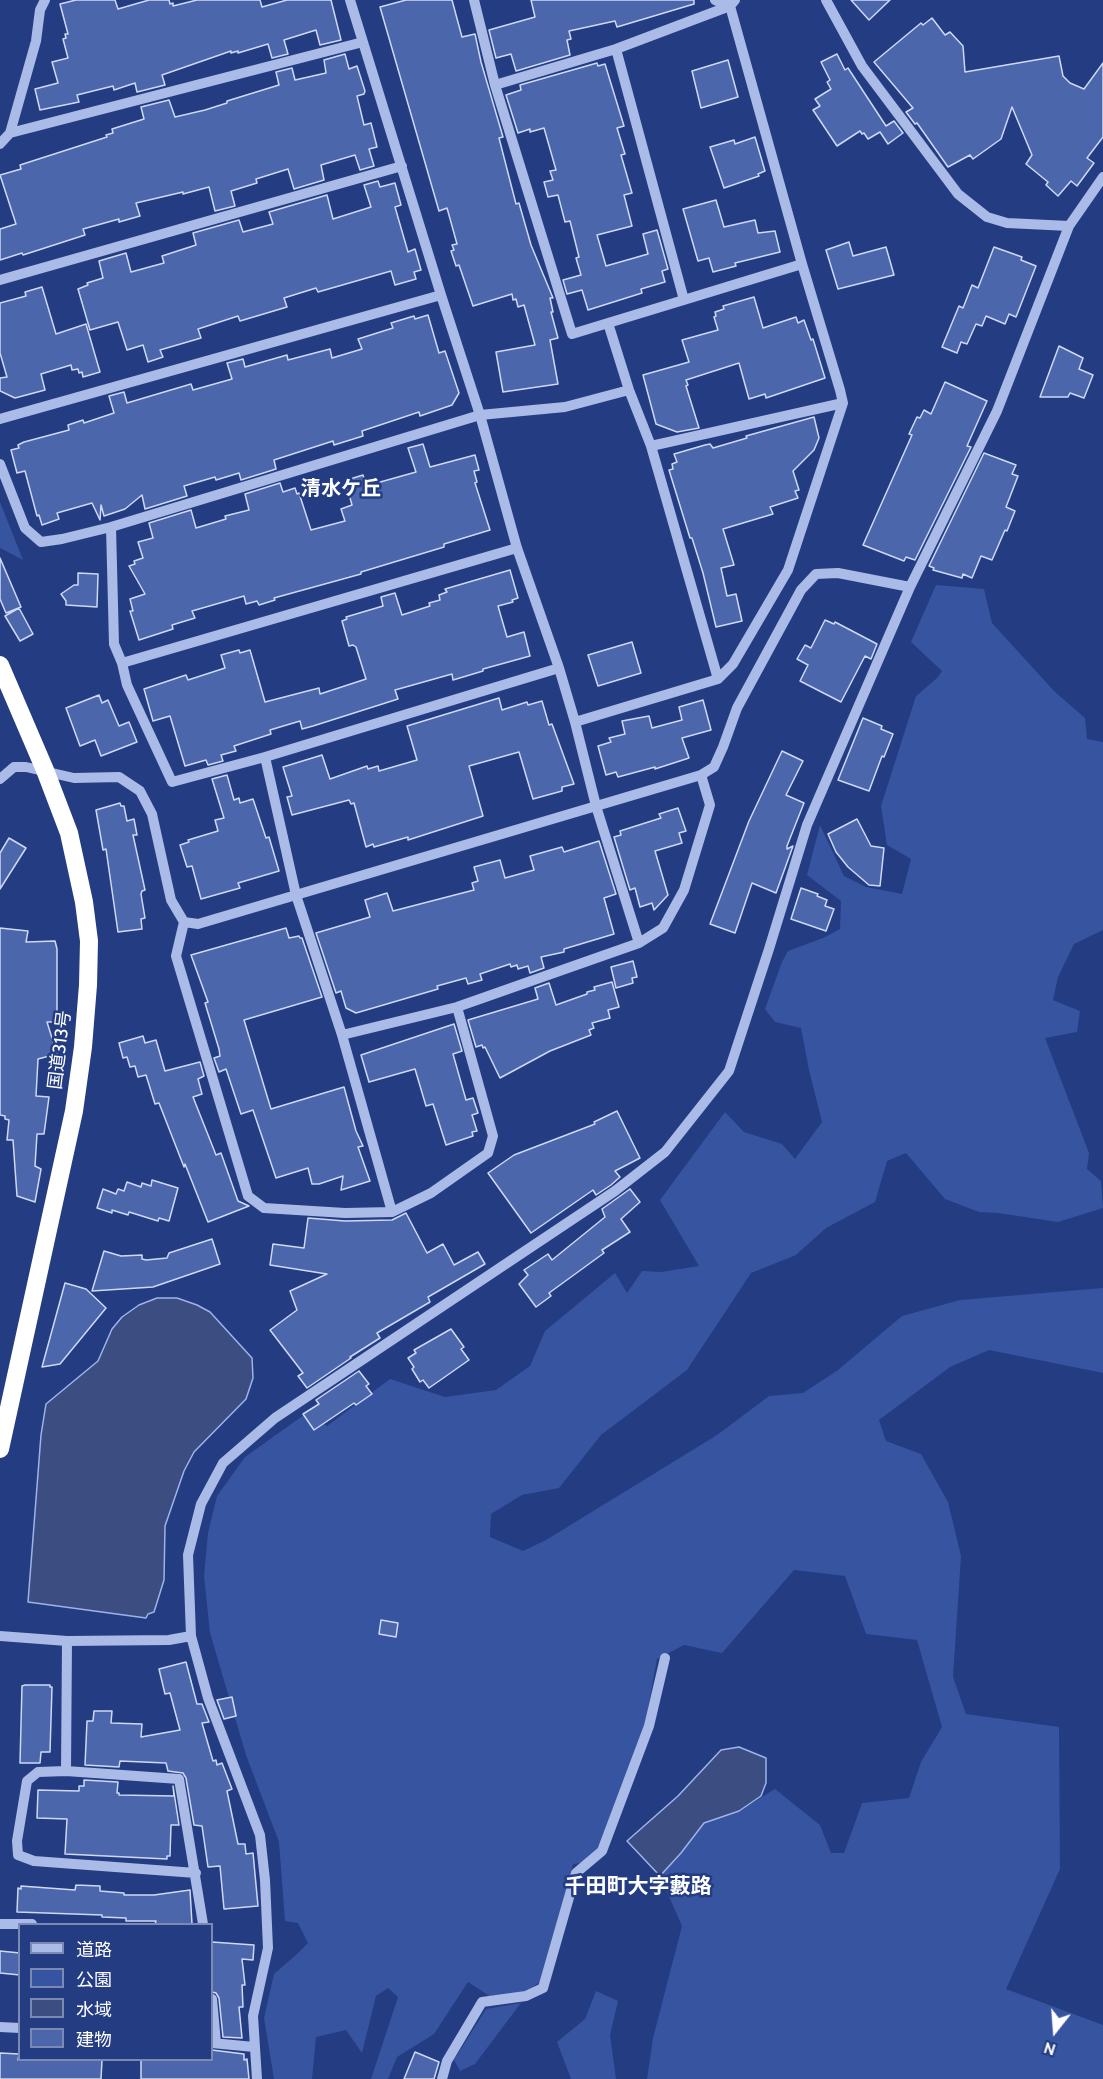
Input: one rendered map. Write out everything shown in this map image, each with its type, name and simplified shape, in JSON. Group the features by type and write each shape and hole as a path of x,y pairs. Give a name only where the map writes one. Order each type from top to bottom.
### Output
{"highway":[{"name":"国道313号","path":"0,664 69,833 84,902 89,941 83,1047 74,1111 0,1449"}],"street":[{"path":"0,144 10,133 36,41 40,10 45,0"},
{"path":"350,0 480,415 517,548 559,668 596,806 639,943"},
{"path":"474,0 495,85 572,334 802,264"},
{"path":"715,0 732,3"},
{"path":"826,0 862,66 958,194 987,217 997,220 1069,226"},
{"path":"495,85 616,49 732,3"},
{"path":"575,722 718,679 733,664 788,570 843,403 802,264 732,3"},
{"path":"10,133 363,42"},
{"path":"616,49 684,300"},
{"path":"0,280 402,166"},
{"path":"257,2079 253,2016 268,1948 265,1880 260,1834 208,1698 191,1636 188,1555 201,1504 223,1463 275,1418 623,1185 665,1152 729,1071 807,825 910,587 997,411 1069,226 1103,177"},
{"path":"0,419 441,295"},
{"path":"608,323 629,390 651,446 718,679"},
{"path":"0,464 25,528 41,542 111,527 480,415 565,407 629,390"},
{"path":"651,446 843,403"},
{"path":"111,527 114,644 122,663 127,685 172,782 265,757 559,668"},
{"path":"122,663 517,548"},
{"path":"184,922 198,924 700,775 714,767 736,708 801,590 816,574 838,573 910,587"},
{"path":"265,757 296,895 342,1035 392,1212"},
{"path":"0,779 14,767 26,767 74,778 120,777 140,792 152,814 171,900 184,922 176,956 248,1196 264,1208 345,1213 392,1212 430,1193 488,1153 493,1136 457,1007"},
{"path":"342,1035 457,1007 639,943 663,928 684,890 710,805 700,775"},
{"path":"0,1636 67,1641 169,1640 191,1636"},
{"path":"66,1771 67,1641"},
{"path":"442,2079 447,2061 482,2002 525,1996 543,1988 576,1874 602,1851 649,1726 665,1658"},
{"path":"196,1873 34,1861 18,1855 17,1841 27,1781 38,1772 66,1771 178,1779 196,1873 203,1923"},
{"path":"0,1924 18,1924"},
{"path":"213,2021 214,2043 254,2047"},
{"path":"0,2027 18,2028"}],"green space":[{"path":"0,502 23,560 0,548"},
{"path":"936,585 984,589 992,623 1054,691 1085,718 1087,739 1103,742 1103,930 1074,944 1058,977 1053,1000 1080,1011 1077,1032 1045,1038 1089,1153 1087,1169 1101,1181 1103,1208 1058,1222 979,1212 945,1199 906,1153 887,1161 875,1202 826,1228 796,1255 751,1273 687,1370 601,1435 559,1488 522,1495 491,1514 490,1537 523,1551 546,1540 717,1435 769,1396 803,1393 838,1370 902,1316 960,1300 1103,1288 1103,1373 989,1350 950,1367 879,1420 886,1441 921,1454 948,1502 961,1556 953,1677 966,1714 1059,1727 1060,1869 1006,1989 1103,2025 1103,2079 647,2079 653,2038 682,1926 660,1876 704,1823 739,1811 775,1789 820,1825 831,1853 844,1853 862,1803 909,1798 921,1762 942,1727 917,1640 866,1634 845,1576 794,1570 722,1653 684,1645 657,1659 645,1724 600,1849 582,1863 573,1864 544,1979 523,1994 491,1997 468,1982 434,2034 397,2057 388,2079 371,2079 398,1997 388,1988 376,1996 362,2053 346,2030 316,2037 312,2079 274,2079 264,2018 274,1974 308,1943 298,1923 285,1921 279,1842 246,1755 210,1633 204,1576 208,1533 217,1496 245,1457 308,1412 327,1426 390,1379 445,1397 496,1390 530,1366 545,1331 615,1273 627,1293 642,1271 661,1272 699,1266 660,1200 725,1112 744,1132 782,1144 795,1159 822,1122 801,1028 775,1022 765,1009 788,951 840,929 841,901 807,875 820,825 844,876 866,887 902,894 911,859 887,845 881,806 916,696 942,671 911,642"},
{"path":"596,1991 618,2001 610,2035 616,2079 571,2079 557,2042 585,2019"},
{"path":"521,2003 475,2064 460,2071 454,2060 486,2009"}],"water":[{"path":"157,1298 177,1298 210,1312 252,1358 253,1378 246,1399 194,1452 184,1471 165,1526 164,1580 154,1612 148,1614 146,1618 28,1602 41,1435 46,1404 98,1361 112,1329 122,1317 139,1305"},
{"path":"739,1747 766,1758 766,1783 761,1796 739,1811 704,1823 660,1876 627,1841 678,1796 721,1750"}],"building":[{"path":"76,0 115,0 118,9 149,0 169,0 173,6 197,0 260,0 262,7 287,0 331,0 341,40 320,45 316,30 284,40 288,54 272,58 268,44 238,53 238,51 231,53 231,51 162,75 165,85 137,92 135,83 114,90 113,86 77,95 79,102 40,110 35,89 58,83 52,62 68,58 63,39 66,38 65,34 68,34 60,4"},
{"path":"406,0 452,0 462,37 475,34 503,137 499,138 516,204 519,203 531,245 553,298 550,298 553,312 551,312 558,338 550,340 558,384 503,392 496,352 535,345 524,305 518,307 512,294 473,306 459,265 456,266 451,251 454,250 452,245 457,244 447,208 439,211 380,7"},
{"path":"531,0 694,0 694,4 617,27 615,21 569,31 571,39 567,40 570,55 516,71 511,54 496,58 489,30 535,17"},
{"path":"851,0 890,0 869,20"},
{"path":"932,18 945,35 950,32 963,46 965,72 1059,56 1063,76 1070,83 1084,89 1103,63 1103,137 1087,158 1094,163 1077,186 1071,181 1058,196 1046,185 1048,182 1026,164 1032,155 1012,107 1001,139 973,159 970,155 948,167 917,123 915,124 906,112 913,108 874,62 921,23 923,25"},
{"path":"345,54 349,69 357,66 365,91 364,94 357,96 364,125 371,123 377,147 369,149 374,166 360,170 355,155 321,165 324,180 294,189 288,169 256,179 257,183 231,191 235,206 215,211 209,187 136,203 140,216 83,229 85,235 0,260 0,229 16,224 0,175 21,169 20,165 107,137 106,135 113,133 112,129 144,119 141,107 169,100 175,117 205,110 279,85 276,72 292,68 295,80 326,73 324,60"},
{"path":"837,54 845,70 848,68 886,126 894,121 903,133 888,144 880,132 868,139 860,131 837,146 813,110 820,106 815,99 831,89 827,82 830,80 821,62"},
{"path":"728,60 738,97 701,108 692,71"},
{"path":"597,63 598,66 605,64 624,126 617,128 625,154 621,155 632,193 624,195 632,226 597,235 606,266 648,254 643,234 657,230 668,269 662,271 665,282 641,289 642,293 588,310 582,290 567,294 563,280 581,275 576,258 579,257 570,221 565,222 558,195 548,197 544,182 553,180 550,171 556,170 544,128 518,133 506,95 521,90 520,85"},
{"path":"755,137 765,171 758,174 759,176 724,188 710,147 734,140 735,144"},
{"path":"378,181 380,187 395,183 401,205 395,207 408,252 415,249 421,270 414,272 416,279 395,285 391,271 318,292 316,288 284,298 287,307 240,321 238,316 198,329 201,338 160,350 163,357 148,362 143,345 127,350 118,322 90,330 78,289 88,285 87,283 103,278 99,261 126,253 131,272 164,263 162,256 196,245 193,233 239,220 243,232 273,224 269,212 327,195 333,219 371,207 364,185"},
{"path":"716,200 724,227 755,220 758,233 775,231 780,252 735,263 736,266 713,272 709,258 698,261 683,209"},
{"path":"849,242 853,256 886,247 894,275 838,289 826,250"},
{"path":"994,247 1022,257 1021,260 1036,266 1016,317 1009,314 1005,324 986,316 982,326 976,324 967,344 961,342 957,353 942,347 959,306 963,308 972,285 978,288"},
{"path":"42,287 56,334 86,324 100,372 83,377 82,372 79,373 78,369 72,370 71,365 41,374 45,390 15,398 0,391 0,378 7,377 0,353 0,303 26,296 25,292"},
{"path":"754,297 763,328 796,317 798,323 804,320 811,340 813,339 825,378 766,398 765,394 749,399 739,363 686,380 699,428 677,432 656,424 643,375 689,362 682,340 718,330 714,317 715,312 724,309 723,306"},
{"path":"428,315 439,353 445,351 459,393 452,405 420,416 419,412 362,431 363,436 334,445 333,441 274,460 276,469 241,480 239,473 184,486 187,496 145,509 142,495 125,509 104,516 101,505 100,520 92,503 57,513 59,519 42,525 39,515 37,516 25,471 17,473 11,450 19,448 18,445 24,442 69,430 68,425 83,420 84,423 114,413 109,396 124,392 127,403 191,384 193,390 232,379 227,363 243,359 245,367 287,355 288,360 330,349 332,358 362,349 358,339 393,328 391,323 414,316 415,319"},
{"path":"1059,346 1083,358 1079,369 1093,375 1084,398 1070,393 1068,397 1040,397"},
{"path":"945,382 987,401 967,446 971,447 915,560 906,557 904,561 863,545 912,435 909,434 917,417 920,418 924,410 931,414"},
{"path":"814,417 819,438 814,450 793,471 799,490 795,491 798,498 770,507 773,514 723,529 734,565 721,568 727,596 736,594 742,621 716,627 703,573 669,470 673,469 672,464 677,462 674,454 710,444 713,448"},
{"path":"423,444 430,467 475,455 479,470 474,471 477,482 475,483 490,530 444,544 444,547 361,572 361,574 274,598 275,600 259,605 257,601 246,604 244,596 192,611 195,618 172,625 173,629 139,640 130,611 133,611 130,599 145,594 129,566 135,564 134,561 143,558 138,542 153,538 149,523 191,510 196,528 226,519 225,516 249,510 245,494 280,483 283,492 295,488 297,494 299,493 311,530 345,521 341,509 352,505 347,480 363,475 366,486 416,472 408,448"},
{"path":"984,453 1016,465 1012,474 1018,476 1006,507 1015,511 1007,531 1005,530 992,560 981,556 972,578 963,574 962,578 933,570 934,568 929,566"},
{"path":"0,558 21,607 6,613 0,599"},
{"path":"510,570 518,598 512,600 513,602 498,606 507,637 524,632 530,656 453,680 452,674 395,690 398,699 313,726 302,729 300,721 270,730 271,734 234,746 236,751 221,755 223,761 208,765 206,760 185,766 170,716 153,721 144,689 186,675 188,680 225,668 221,655 239,650 240,653 250,650 265,702 319,688 320,694 366,679 356,647 349,646 342,621 347,619 346,617 383,606 381,597 395,593 402,615 430,606 429,603 440,600 439,595 447,592 445,589"},
{"path":"78,573 98,574 97,607 66,605 61,594 74,585 78,585"},
{"path":"19,608 33,634 20,641 5,616"},
{"path":"825,620 834,624 835,622 877,644 871,659 865,656 841,702 800,681 808,665 797,659 805,645 811,648"},
{"path":"632,642 641,673 598,686 588,655"},
{"path":"99,695 102,703 108,700 119,726 129,722 137,742 101,756 95,740 80,746 66,708"},
{"path":"499,698 502,710 527,702 528,705 542,701 549,725 552,724 574,784 562,787 562,791 533,799 519,752 469,766 483,816 408,840 408,837 374,847 373,844 366,847 354,803 351,804 349,800 292,815 287,797 292,796 283,767 322,755 330,779 367,766 368,769 378,766 379,771 417,760 407,726"},
{"path":"703,700 711,730 682,738 689,758 655,769 655,767 618,777 616,772 606,775 598,746 611,742 609,738 625,734 622,721 649,716 652,728 682,720 679,707"},
{"path":"863,718 882,726 881,729 893,734 869,791 838,780"},
{"path":"782,751 803,761 786,795 804,803 787,849 793,846 776,893 752,883 735,933 710,924 749,821"},
{"path":"227,775 234,800 239,798 240,803 253,799 266,838 269,837 279,871 238,883 240,888 201,899 192,866 187,867 180,845 189,842 188,840 218,831 215,820 224,818 212,779"},
{"path":"120,803 124,806 127,821 134,819 137,835 133,835 145,890 141,894 145,918 141,919 142,929 118,932 106,849 103,850 96,810"},
{"path":"678,808 686,831 679,833 682,843 655,851 668,895 654,910 652,903 640,907 635,888 630,890 614,837 621,835 620,831 661,818 659,814"},
{"path":"857,819 871,846 884,848 880,886 869,885 848,867 836,852 828,834"},
{"path":"9,838 26,848 0,889 0,853"},
{"path":"599,841 616,894 604,898 614,934 564,949 564,952 541,957 544,968 530,973 528,966 518,969 517,965 511,967 510,964 480,974 482,980 468,984 466,978 437,986 438,989 356,1013 346,1008 341,991 336,993 316,933 370,917 365,900 387,893 393,911 474,890 472,883 478,881 474,867 500,860 505,878 534,870 530,856 562,847 564,852"},
{"path":"801,888 818,894 817,896 827,900 825,906 834,909 826,931 791,919"},
{"path":"0,928 28,931 26,942 55,941 57,949 57,1022 47,1022 57,1054 38,1059 36,1096 49,1097 44,1134 37,1134 35,1166 41,1169 35,1202 17,1196 13,1140 7,1140 9,1120 0,1115"},
{"path":"286,928 289,938 299,936 302,938 322,997 244,1020 271,1109 344,1087 356,1131 363,1146 358,1147 370,1181 341,1190 343,1176 312,1184 308,1168 276,1178 253,1110 241,1114 226,1069 219,1072 214,1058 220,1056 219,1049 205,1003 208,1002 191,955"},
{"path":"633,961 637,977 632,978 633,983 616,988 611,967"},
{"path":"612,982 619,1007 608,1010 610,1018 592,1023 594,1028 589,1030 591,1035 550,1051 500,1078 485,1047 483,1048 482,1045 476,1047 468,1020 538,999 535,988 549,983 556,1005 587,994 595,990 594,987"},
{"path":"454,1024 462,1051 453,1054 466,1100 473,1098 478,1113 472,1115 477,1131 472,1132 473,1136 446,1145 433,1104 426,1106 415,1069 369,1082 361,1055"},
{"path":"143,1036 145,1043 156,1040 165,1071 200,1062 204,1076 198,1079 202,1094 193,1097 216,1155 221,1153 238,1201 249,1206 208,1222 159,1103 155,1104 146,1075 138,1077 135,1066 130,1067 127,1057 123,1058 119,1043"},
{"path":"617,1111 640,1158 615,1171 620,1177 611,1185 596,1195 593,1190 531,1233 488,1173 514,1155 595,1124 594,1122"},
{"path":"152,1180 178,1188 169,1221 159,1218 158,1221 129,1212 128,1215 112,1210 112,1213 97,1208 103,1189 116,1194 118,1189 124,1191 127,1182 141,1187 142,1183 151,1186"},
{"path":"630,1189 640,1202 621,1219 630,1232 602,1250 604,1253 549,1293 551,1296 536,1307 519,1284 528,1275 524,1270 548,1254 552,1260 605,1217 602,1209"},
{"path":"406,1213 427,1253 443,1244 454,1265 478,1252 485,1264 428,1297 430,1302 377,1333 380,1338 307,1388 298,1376 303,1373 270,1330 297,1310 290,1291 327,1274 270,1265 273,1244 304,1248 308,1218 345,1221 392,1220"},
{"path":"212,1239 220,1264 153,1287 92,1291 104,1251 121,1256 142,1255 142,1259 146,1260 167,1258 169,1253"},
{"path":"65,1283 86,1289 106,1308 60,1364 42,1367"},
{"path":"451,1329 464,1347 461,1349 469,1360 429,1388 423,1380 420,1382 408,1358 416,1353 414,1350"},
{"path":"359,1371 369,1384 366,1386 372,1394 356,1405 354,1403 314,1430 303,1414 319,1404 316,1400"},
{"path":"381,1620 398,1623 396,1637 379,1634"},
{"path":"186,1662 197,1704 202,1704 209,1722 202,1723 213,1761 216,1760 217,1765 222,1763 232,1789 227,1791 238,1844 245,1844 246,1854 253,1853 258,1906 224,1909 220,1866 208,1867 202,1826 194,1825 186,1778 183,1773 168,1771 166,1763 120,1761 119,1767 85,1765 87,1721 93,1721 94,1711 112,1711 111,1723 142,1724 141,1737 180,1730 170,1693 165,1694 159,1669"},
{"path":"50,1685 52,1687 50,1752 41,1752 40,1763 20,1763 22,1686"},
{"path":"232,1697 236,1716 224,1719 217,1700"},
{"path":"84,1780 118,1782 117,1793 119,1795 174,1796 173,1786 179,1825 171,1825 170,1856 167,1856 167,1859 65,1854 67,1819 37,1818 38,1790 79,1791 79,1786 84,1786"},
{"path":"76,1885 100,1886 100,1891 124,1893 124,1895 154,1895 190,1890 192,1923 126,1921 126,1918 102,1917 102,1915 17,1912 18,1888 21,1889 21,1886 75,1890"},
{"path":"213,1942 254,1945 253,1960 242,1959 245,1985 242,1985 243,2007 239,2007 242,2038 223,2037 219,1998 213,1992"},
{"path":"0,1951 18,1953 18,1975 0,1973"},
{"path":"213,2050 244,2054 244,2060 247,2059 249,2079 141,2079 141,2061 213,2061"},
{"path":"415,2052 439,2062 434,2079 404,2079"},
{"path":"0,2053 18,2054 18,2061 102,2061 101,2079 0,2079"}],"district":[{"name":"清水ケ丘","path":"341,489"},
{"name":"千田町大字藪路","path":"638,1887"}]}
